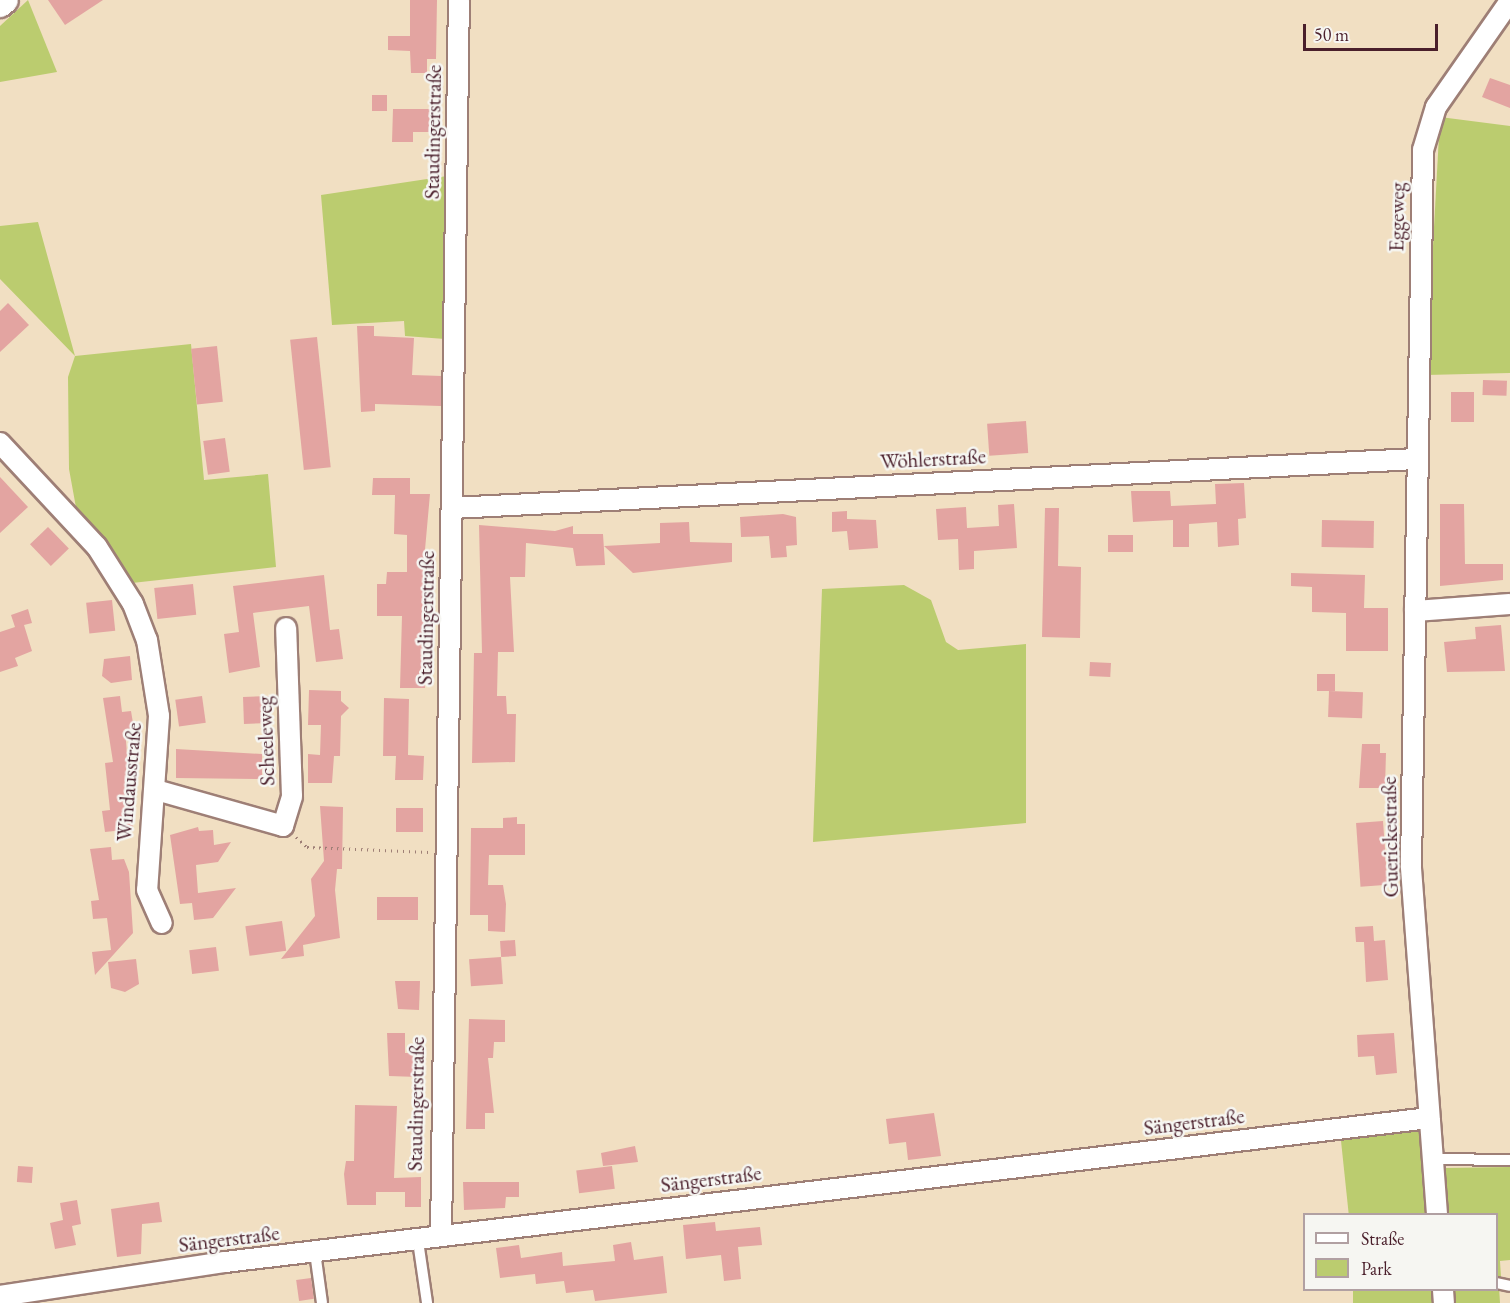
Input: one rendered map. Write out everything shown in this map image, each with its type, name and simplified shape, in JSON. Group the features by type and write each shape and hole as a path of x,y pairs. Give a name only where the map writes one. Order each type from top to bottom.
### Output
{"street":[{"path":"0,4 5,0"},
{"name":"Staudingerstraße","path":"441,1236 459,0"},
{"name":"Eggeweg","path":"1416,459 1423,150 1436,107 1510,1"},
{"name":"Windausstraße","path":"0,443 97,547 133,604 147,640 159,716 156,790 147,840 147,890 162,923"},
{"name":"Wöhlerstraße","path":"452,508 1416,459"},
{"name":"Guerickestraße","path":"1416,459 1411,866 1437,1213"},
{"path":"1415,611 1510,604"},
{"name":"Scheeleweg","path":"283,826 292,796 286,628"},
{"path":"156,790 283,826"},
{"name":"Sängerstraße","path":"5,1298 315,1252 441,1236 1429,1118"}],"lane":[{"path":"1433,1159 1510,1160"},
{"path":"418,1240 427,1303"},
{"path":"315,1252 322,1303"}],"path":[{"path":"283,826 307,847 446,853"}],"green space":[{"path":"28,0 57,72 0,82 0,26"},
{"path":"1440,117 1510,126 1510,373 1426,375"},
{"path":"447,176 445,339 405,336 404,321 332,325 321,195"},
{"path":"38,222 75,356 0,279 0,226"},
{"path":"191,344 204,480 268,474 276,567 132,583 77,513 69,469 68,377 75,356"},
{"path":"904,585 931,600 946,642 958,650 1026,644 1026,823 813,842 822,589"},
{"path":"1422,1127 1431,1213 1349,1213 1340,1136"},
{"path":"1510,1167 1510,1260 1500,1261 1501,1277 1498,1277 1498,1213 1445,1213 1443,1182 1446,1168"},
{"path":"1498,1287 1500,1303 1452,1303 1453,1291 1498,1291"},
{"path":"1353,1291 1438,1291 1438,1303 1353,1303"}],"building":[{"path":"48,0 103,0 65,25"},
{"path":"410,0 437,0 436,59 427,59 427,73 411,73 410,51 388,50 388,36 410,36"},
{"path":"1490,78 1510,85 1510,108 1482,97"},
{"path":"372,95 387,95 387,111 372,111"},
{"path":"393,109 435,109 435,132 413,132 413,142 392,142"},
{"path":"8,303 29,325 0,352 0,311"},
{"path":"357,326 374,326 374,336 414,338 412,375 442,376 441,406 375,404 375,411 361,412"},
{"path":"317,337 331,467 304,470 290,340"},
{"path":"217,346 223,402 197,404 191,349"},
{"path":"1483,380 1507,381 1506,396 1482,395"},
{"path":"1451,392 1474,392 1474,422 1451,422"},
{"path":"1026,421 1028,453 989,456 987,424"},
{"path":"225,438 230,472 208,475 203,441"},
{"path":"0,477 28,507 0,533"},
{"path":"373,478 410,478 410,494 430,494 423,572 425,688 400,688 402,616 377,616 377,584 386,584 387,572 407,572 407,535 394,534 395,495 372,495"},
{"path":"1244,483 1246,518 1238,519 1239,545 1218,547 1217,522 1189,524 1189,547 1173,547 1173,520 1133,522 1131,491 1170,491 1171,506 1216,504 1215,484"},
{"path":"1014,504 1017,548 974,551 974,569 959,570 958,539 938,540 936,509 966,507 967,528 999,526 998,505"},
{"path":"1440,504 1464,504 1465,564 1503,564 1503,580 1440,586"},
{"path":"1045,508 1059,508 1058,566 1081,567 1080,638 1042,637"},
{"path":"847,511 847,519 876,520 878,548 849,550 847,531 832,532 832,512"},
{"path":"783,514 796,517 797,545 786,546 787,557 771,558 769,536 741,537 740,517"},
{"path":"1322,520 1374,521 1374,548 1322,547"},
{"path":"689,522 690,542 732,543 732,562 633,573 604,546 660,543 660,523"},
{"path":"479,525 555,531 573,526 573,534 603,534 605,565 576,566 573,548 526,543 525,577 510,577 514,652 498,652 497,696 506,696 507,714 516,714 515,762 472,763 474,653 482,653"},
{"path":"48,527 69,549 51,566 30,544"},
{"path":"1108,535 1133,535 1133,552 1108,552"},
{"path":"1291,573 1365,575 1364,608 1388,608 1388,651 1346,651 1346,613 1312,612 1312,587 1291,586"},
{"path":"324,575 330,630 339,629 343,659 316,662 309,606 276,610 253,613 260,667 229,673 224,634 239,632 233,586"},
{"path":"193,584 196,615 157,619 154,588"},
{"path":"112,600 115,631 89,634 86,603"},
{"path":"28,609 32,623 24,625 32,651 15,658 18,666 0,672 0,632 15,627 11,615"},
{"path":"1501,625 1505,671 1447,672 1444,642 1476,639 1475,627"},
{"path":"130,656 132,680 111,683 102,676 104,659"},
{"path":"1090,662 1111,663 1110,677 1089,676"},
{"path":"1317,674 1335,674 1335,691 1317,691"},
{"path":"309,690 341,691 341,701 349,708 341,716 340,756 334,756 332,783 308,783 308,754 320,755 321,725 308,725"},
{"path":"1329,691 1363,692 1362,718 1328,717"},
{"path":"120,696 122,712 131,711 134,729 125,729 133,829 105,832 102,811 110,810 105,763 113,762 103,698"},
{"path":"202,696 206,723 179,726 175,700"},
{"path":"270,696 271,723 244,724 243,697"},
{"path":"384,698 409,699 408,755 424,756 423,780 395,780 396,756 383,756"},
{"path":"1362,744 1380,744 1380,753 1386,753 1385,788 1359,788"},
{"path":"176,749 262,754 262,779 176,778"},
{"path":"320,806 343,807 342,869 337,869 335,890 340,938 303,945 304,956 281,959 315,916 311,879 324,861"},
{"path":"396,808 423,808 423,832 396,832"},
{"path":"517,817 517,824 525,824 525,855 489,855 488,885 503,885 506,904 505,932 488,931 488,915 470,915 471,828 503,828 503,818"},
{"path":"1383,821 1387,885 1361,887 1356,823"},
{"path":"198,827 199,831 213,830 214,845 231,842 218,862 196,865 198,893 236,888 213,918 194,920 192,903 180,904 170,835"},
{"path":"111,847 112,860 124,859 129,872 133,933 95,975 92,952 111,950 107,918 93,919 91,901 99,900 90,849"},
{"path":"377,897 418,897 418,920 377,920"},
{"path":"282,921 286,951 250,956 245,926"},
{"path":"1373,926 1374,941 1385,940 1388,980 1366,982 1364,942 1356,942 1355,927"},
{"path":"515,940 516,956 501,957 500,941"},
{"path":"216,947 219,971 192,974 189,950"},
{"path":"501,957 503,984 471,986 469,959"},
{"path":"136,959 139,984 125,992 111,988 108,962"},
{"path":"395,981 420,981 419,1010 398,1009"},
{"path":"469,1019 505,1020 505,1042 494,1042 493,1058 488,1058 494,1113 485,1113 485,1129 466,1129"},
{"path":"387,1033 405,1033 405,1053 418,1053 418,1077 389,1076"},
{"path":"1394,1033 1397,1073 1376,1075 1374,1056 1358,1057 1357,1035"},
{"path":"355,1105 397,1106 394,1178 421,1177 421,1207 405,1207 405,1192 376,1192 376,1205 347,1205 344,1174 346,1161 354,1161"},
{"path":"934,1113 941,1156 908,1160 906,1142 889,1144 886,1119"},
{"path":"635,1146 638,1162 603,1166 601,1153"},
{"path":"18,1166 33,1167 32,1183 17,1182"},
{"path":"612,1166 615,1189 579,1193 576,1170"},
{"path":"463,1182 519,1182 519,1197 506,1197 505,1208 464,1210"},
{"path":"77,1200 81,1224 72,1226 76,1245 55,1249 50,1223 63,1220 60,1203"},
{"path":"159,1202 162,1222 142,1224 141,1254 117,1257 111,1209"},
{"path":"715,1222 716,1231 760,1227 762,1245 738,1247 741,1279 724,1281 721,1255 686,1259 683,1225"},
{"path":"631,1242 634,1260 663,1256 667,1293 595,1301 593,1290 566,1293 564,1281 536,1284 535,1274 500,1278 496,1248 519,1245 521,1258 562,1252 563,1266 615,1261 613,1245"},
{"path":"311,1278 314,1299 299,1301 296,1280"}]}
